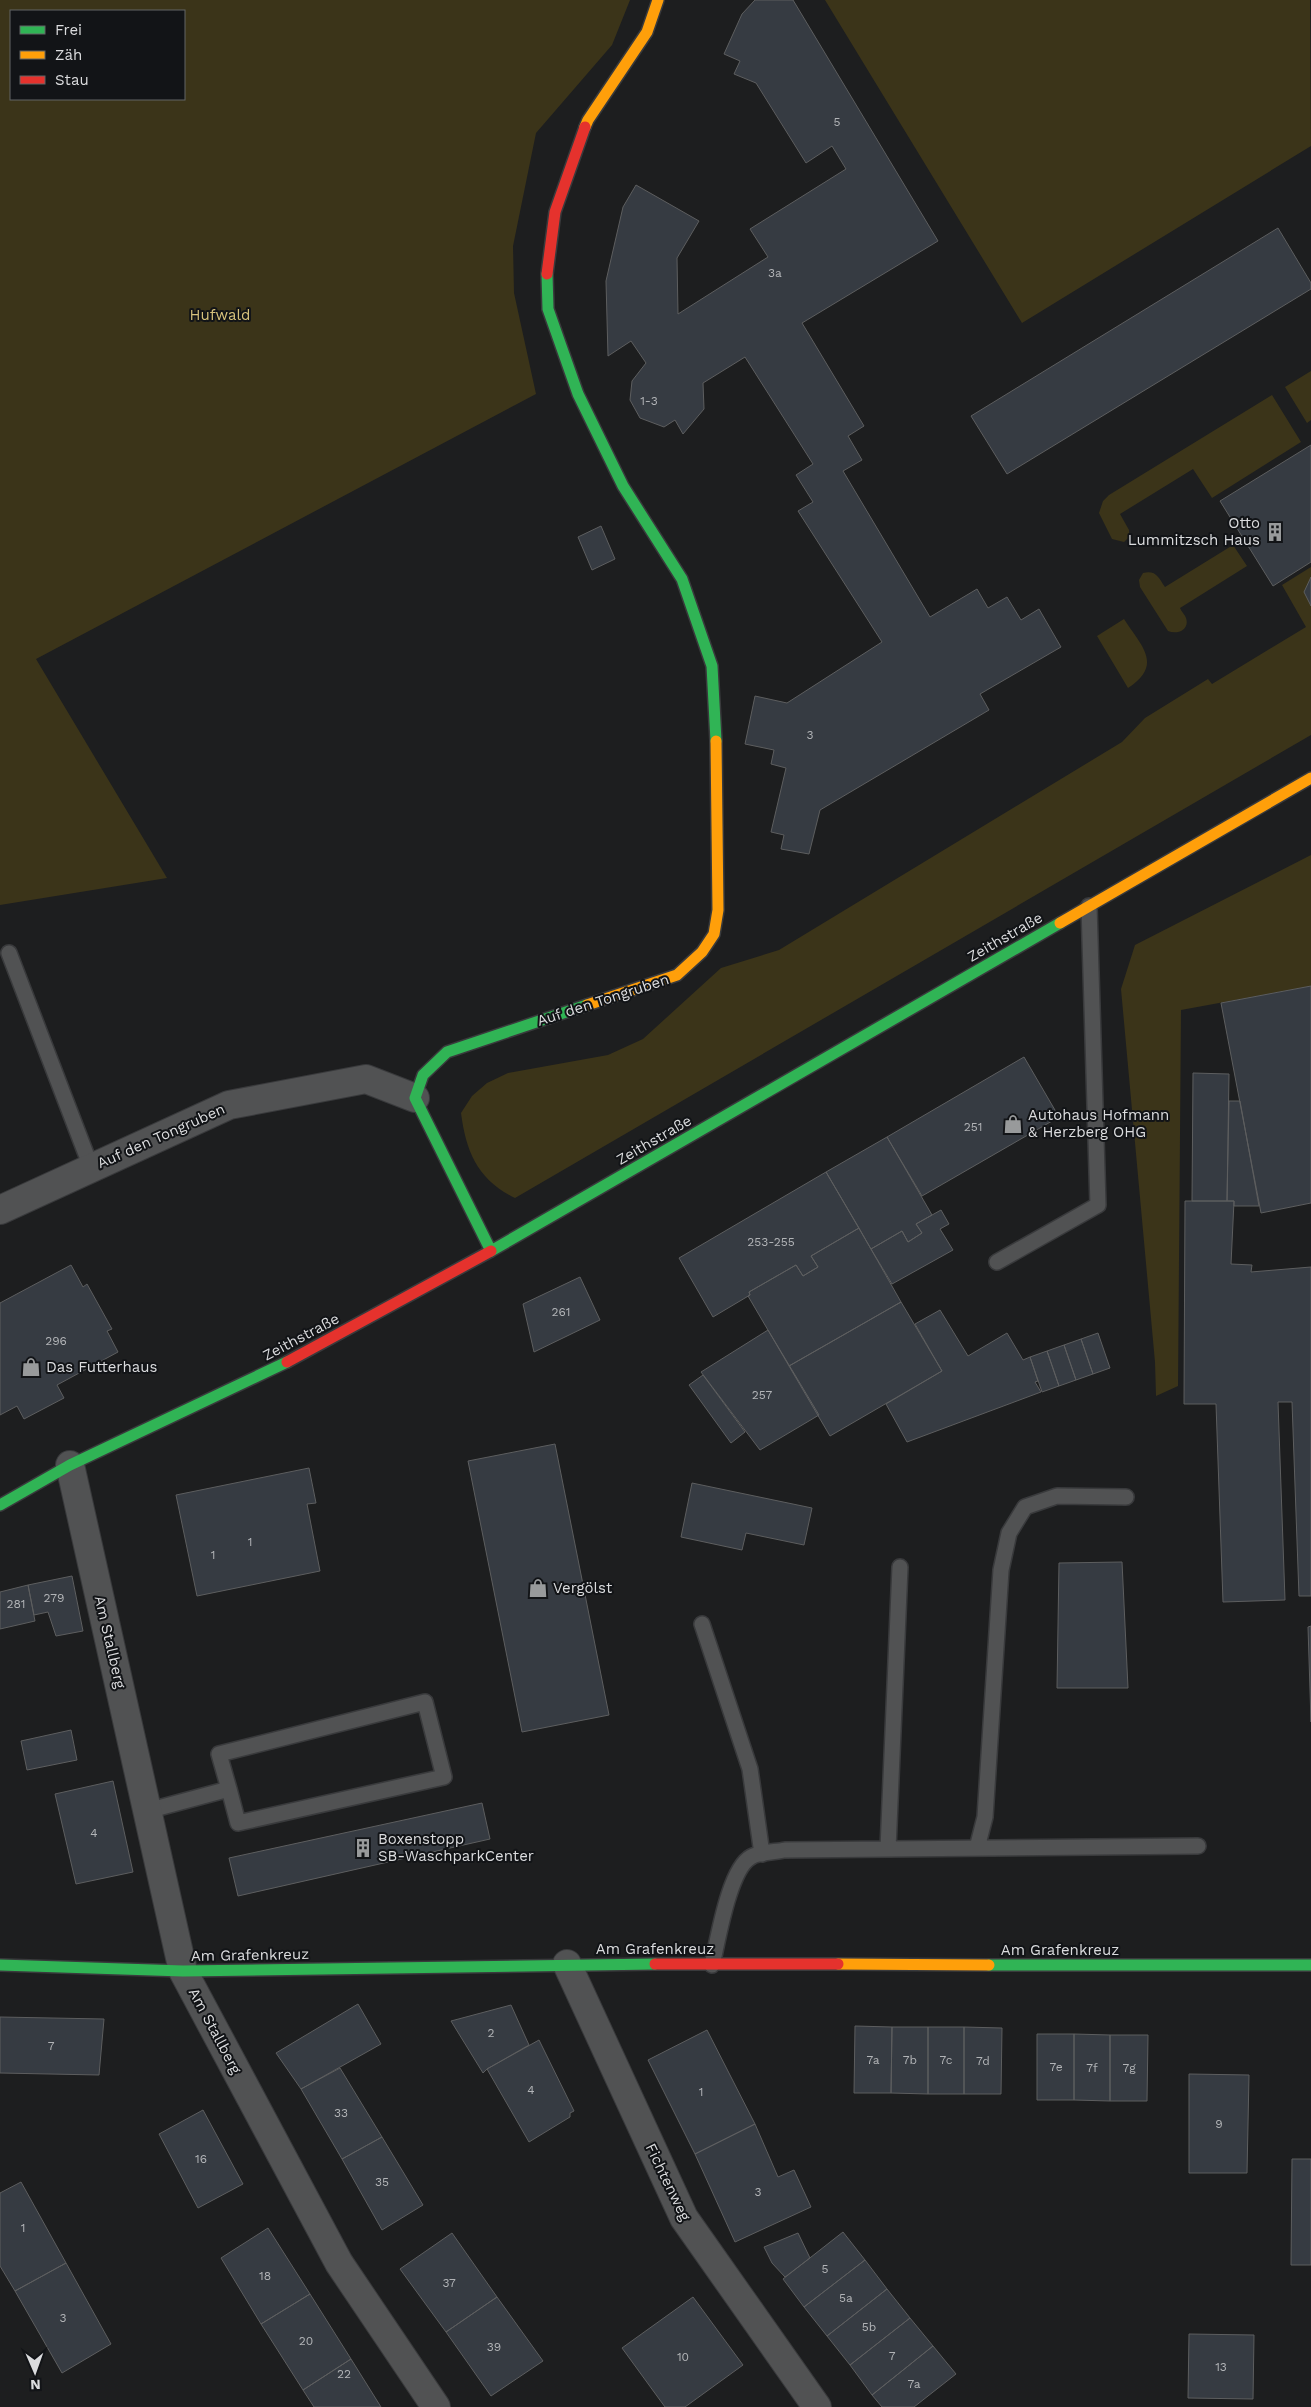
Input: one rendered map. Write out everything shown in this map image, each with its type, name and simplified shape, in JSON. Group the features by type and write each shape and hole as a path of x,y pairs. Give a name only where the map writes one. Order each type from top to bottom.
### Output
{"street":[{"name":"Auf den Tongruben","path":"0,1210 229,1105 366,1079 415,1098 423,1075 447,1052 677,975 702,952 714,934 718,910 718,782 712,666 682,579 623,486 578,394 548,310 547,266 555,212 588,120 647,32 658,0"},
{"name":"Zeithstraße","path":"0,1505 70,1465 286,1362 491,1251 1311,778"},
{"path":"415,1098 491,1251"},
{"name":"Am Stallberg","path":"70,1465 183,1971 339,2263 436,2407"},
{"name":"Am Grafenkreuz","path":"0,1965 183,1971 567,1964 1311,1964"},
{"name":"Fichtenweg","path":"567,1964 684,2218 817,2407"}],"lane":[{"path":"997,1262 1098,1205 1089,906"},
{"path":"9,953 91,1167"},
{"path":"978,1848 985,1817 1001,1570 1009,1533 1025,1507 1057,1496 1126,1497"},
{"path":"888,1849 900,1567"},
{"path":"702,1624 750,1768 762,1854"},
{"path":"425,1702 444,1776 238,1822 229,1789 219,1754 425,1702"},
{"path":"147,1811 229,1789"},
{"path":"712,1964 728,1896 736,1878 750,1857 762,1854 785,1850 1198,1846"}],"green space":[{"name":"Hufwald","path":"0,0 630,0 612,45 536,133 513,246 514,293 536,394 36,659 167,878 0,905"},
{"path":"825,0 1310,0 1311,146 1022,323"},
{"path":"1311,371 1311,420 1307,423 1285,387"},
{"path":"1272,395 1301,442 1212,498 1193,469 1120,514 1129,530 1129,537 1124,542 1112,539 1099,513 1103,501 1109,495"},
{"path":"1233,545 1247,566 1180,608 1186,618 1186,626 1179,632 1168,631 1140,587 1139,580 1143,573 1154,573 1165,587"},
{"path":"1311,567 1311,735 515,1198 502,1191 483,1173 476,1163 466,1140 461,1113 472,1096 487,1083 508,1073 608,1055 643,1039 721,968 779,950 1122,742 1145,718 1208,679 1212,684 1306,627 1282,585"},
{"path":"1124,619 1142,646 1147,663 1145,671 1139,679 1128,688 1097,636"},
{"path":"1311,855 1311,986 1181,1010 1178,1386 1156,1396 1155,1362 1121,989 1135,945"}],"building":[{"path":"755,0 793,0 938,241 802,323 864,426 848,436 862,460 843,471 930,617 977,589 988,608 1007,597 1021,620 1039,609 1061,647 980,694 989,710 820,810 809,854 781,849 784,835 771,832 786,768 771,764 774,750 745,744 755,696 787,703 882,642 798,511 813,502 796,475 813,464 745,357 703,383 704,409 683,434 675,420 664,427 640,418 630,400 632,381 646,363 631,341 608,356 606,281 623,207 636,185 699,221 677,258 678,314 768,257 750,229 846,169 832,146 806,163 756,83 734,74 740,61 724,54 742,14"},
{"path":"1278,228 1311,283 1311,289 1007,474 971,416"},
{"name":"Otto Lummitzsch Haus","path":"1311,445 1311,562 1273,586 1220,501"},
{"path":"601,526 615,559 592,570 578,537"},
{"path":"1311,577 1311,606 1304,592"},
{"path":"1311,986 1311,1203 1261,1213 1221,1003"},
{"path":"1024,1057 1059,1117 922,1196 887,1137"},
{"path":"1193,1073 1229,1074 1227,1201 1192,1201"},
{"path":"1229,1101 1240,1101 1259,1206 1234,1206 1234,1201 1227,1201"},
{"path":"887,1137 932,1215 916,1224 922,1233 908,1242 902,1231 871,1249 826,1172"},
{"path":"826,1172 859,1228 811,1256 818,1267 803,1276 796,1265 749,1292 750,1295 713,1317 679,1258"},
{"path":"1185,1201 1234,1201 1231,1264 1252,1265 1251,1272 1311,1267 1311,1596 1299,1596 1292,1402 1278,1402 1285,1600 1223,1602 1216,1404 1184,1404"},
{"path":"941,1210 949,1224 940,1229 953,1250 892,1284 871,1249 902,1231 908,1242 922,1233 916,1224"},
{"path":"859,1228 901,1302 789,1366 748,1296 750,1295 749,1292 796,1265 803,1276 818,1267 811,1256"},
{"path":"71,1265 83,1287 87,1284 112,1329 107,1331 118,1352 57,1385 64,1398 24,1419 17,1406 0,1415 0,1303"},
{"path":"580,1277 600,1320 534,1352 523,1304"},
{"path":"901,1302 942,1371 830,1436 789,1366"},
{"path":"940,1310 968,1356 1007,1333 1023,1360 1030,1357 1038,1381 1035,1382 1041,1392 907,1442 886,1404 942,1371 915,1324"},
{"path":"768,1330 819,1415 760,1450 701,1372"},
{"path":"1098,1333 1110,1368 1093,1374 1081,1339"},
{"path":"1081,1339 1093,1374 1076,1380 1064,1345"},
{"path":"1064,1345 1076,1380 1059,1386 1047,1351"},
{"path":"1047,1351 1059,1386 1042,1392 1030,1357"},
{"path":"703,1375 745,1432 731,1443 689,1385"},
{"name":"Vergölst","path":"555,1444 609,1715 522,1732 468,1461"},
{"path":"309,1468 316,1503 307,1504 320,1571 197,1596 176,1495"},
{"path":"692,1483 812,1508 804,1545 746,1533 742,1550 681,1537"},
{"path":"1122,1562 1128,1688 1057,1688 1059,1563"},
{"path":"72,1576 83,1631 56,1636 48,1612 34,1615 28,1585"},
{"path":"28,1585 35,1621 0,1629 0,1592"},
{"path":"1311,1626 1311,1722 1308,1627"},
{"path":"71,1730 77,1760 27,1770 21,1741"},
{"path":"113,1781 133,1872 76,1884 55,1794"},
{"name":"Boxenstopp SB-WaschparkCenter","path":"482,1803 490,1839 238,1896 229,1858"},
{"path":"358,2004 381,2044 301,2089 276,2053"},
{"path":"511,2005 529,2045 483,2073 451,2021"},
{"path":"0,2017 104,2019 99,2075 0,2073"},
{"path":"855,2026 892,2027 891,2093 854,2093"},
{"path":"892,2027 928,2027 928,2094 891,2093"},
{"path":"928,2027 964,2027 964,2094 928,2094"},
{"path":"964,2027 1002,2028 1001,2094 964,2094"},
{"path":"707,2030 755,2124 695,2154 648,2060"},
{"path":"1037,2034 1074,2034 1074,2100 1037,2100"},
{"path":"1074,2034 1110,2035 1110,2101 1074,2100"},
{"path":"1110,2035 1148,2035 1147,2101 1110,2101"},
{"path":"539,2040 574,2111 570,2113 570,2117 529,2142 487,2069"},
{"path":"340,2068 382,2137 342,2159 301,2089"},
{"path":"1189,2074 1249,2075 1247,2173 1189,2173"},
{"path":"203,2110 243,2184 198,2208 159,2134"},
{"path":"755,2124 778,2177 794,2170 811,2207 735,2242 695,2154"},
{"path":"382,2137 423,2205 382,2230 342,2159"},
{"path":"1292,2159 1311,2159 1311,2265 1291,2265"},
{"path":"21,2182 66,2263 15,2291 0,2266 0,2193"},
{"path":"268,2228 310,2294 261,2324 221,2258"},
{"path":"843,2232 865,2260 804,2307 783,2279"},
{"path":"452,2233 497,2297 446,2332 400,2269"},
{"path":"798,2233 810,2258 785,2277 772,2263 764,2247"},
{"path":"865,2260 887,2289 827,2336 804,2307"},
{"path":"66,2263 111,2344 62,2373 15,2291"},
{"path":"887,2289 910,2318 850,2365 827,2336"},
{"path":"310,2294 351,2359 303,2390 261,2324"},
{"path":"497,2297 543,2361 491,2396 446,2332"},
{"path":"693,2297 743,2365 685,2407 665,2407 622,2348"},
{"path":"910,2318 933,2346 872,2395 850,2365"},
{"path":"1189,2334 1254,2335 1253,2399 1188,2398"},
{"path":"933,2346 956,2374 914,2407 882,2407 872,2395"},
{"path":"351,2359 381,2407 314,2407 303,2390"}],"traffic: fast":[{"path":"547,274 548,309 578,394 623,486 682,579 712,666 716,741"},
{"path":"491,1251 1060,923"},
{"path":"491,1251 415,1098 423,1075 447,1052 587,1005"},
{"path":"0,1505 70,1465 287,1362"},
{"path":"0,1965 183,1971 655,1964"},
{"path":"989,1965 1311,1965"}],"traffic: slow":[{"path":"585,127 647,32 658,0"},
{"path":"587,1005 677,975 702,952 714,934 718,910 716,741"},
{"path":"1060,923 1311,778"},
{"path":"838,1964 989,1965"}],"traffic: jam":[{"path":"547,274 555,212 585,127"},
{"path":"287,1362 491,1251"},
{"path":"655,1964 838,1964"}],"place":[{"name":"Otto Lummitzsch Haus","path":"1275,532"},
{"name":"Autohaus Hofmann & Herzberg OHG","path":"1013,1124"},
{"name":"Das Futterhaus","path":"31,1367"},
{"name":"Vergölst","path":"538,1588"},
{"name":"Boxenstopp SB-WaschparkCenter","path":"363,1848"}]}
